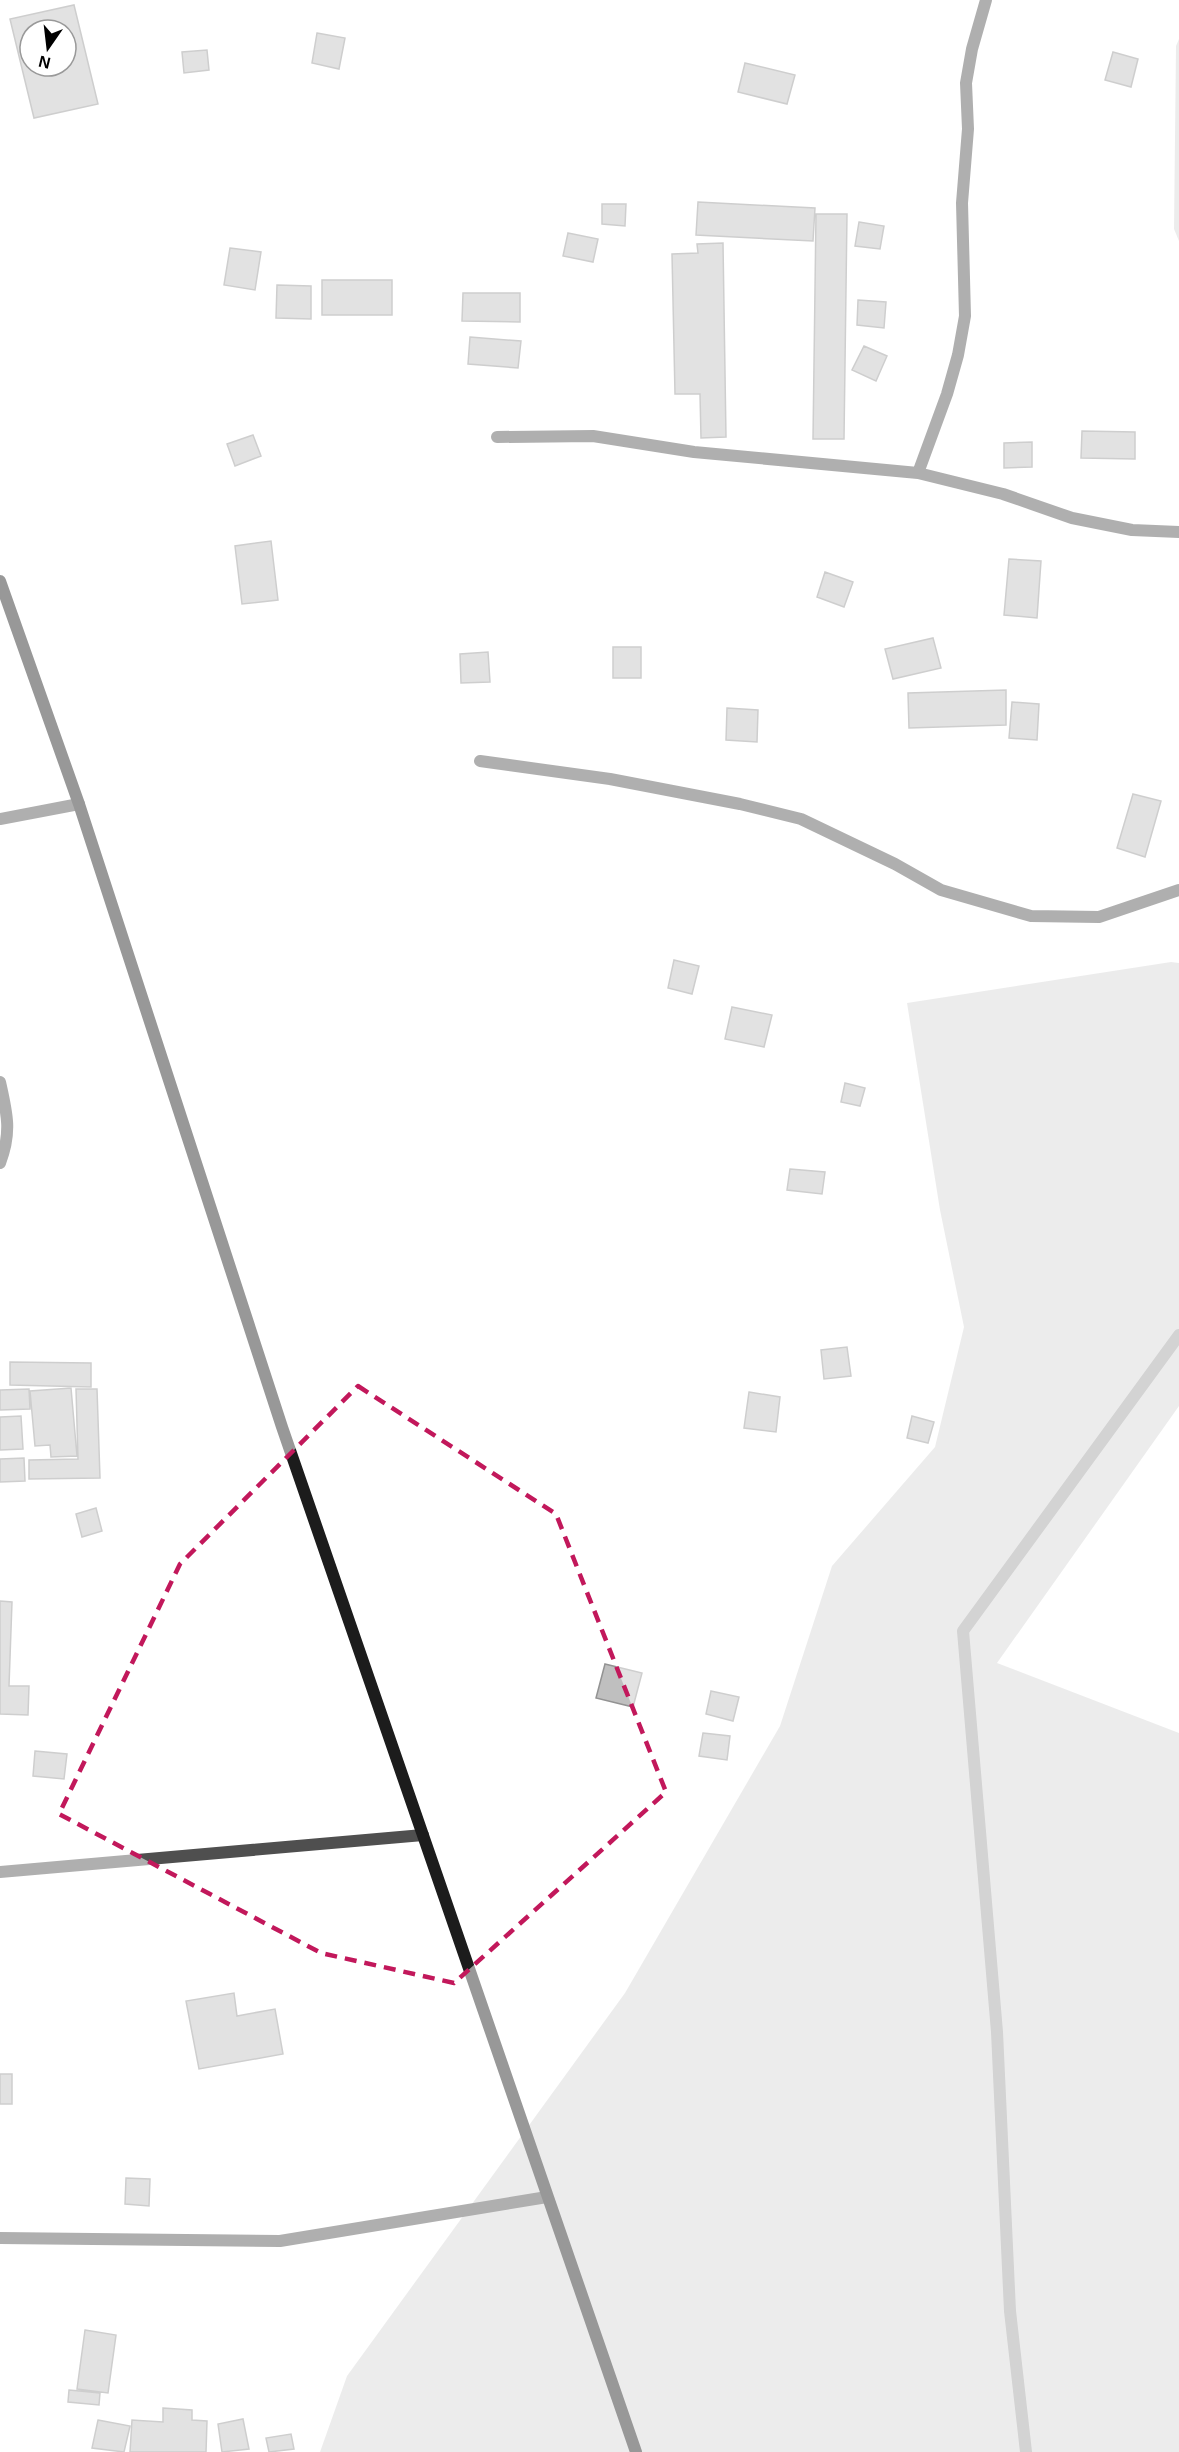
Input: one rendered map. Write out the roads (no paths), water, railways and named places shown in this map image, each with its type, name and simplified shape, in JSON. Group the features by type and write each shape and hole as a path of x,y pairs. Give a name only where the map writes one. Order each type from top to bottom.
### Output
{"main road":[{"path":"0,581 79,804 282,1426 636,2452"}],"street":[{"path":"918,473 947,394 958,355 965,316 962,203 968,129 966,83 972,49 986,0"},
{"path":"497,436 593,436 694,452 918,473 1003,494 1072,518 1132,530 1179,532"},
{"path":"480,761 610,779 740,804 801,819 895,864 941,890 1031,916 1099,917 1179,890"},
{"path":"0,819 79,804"},
{"path":"0,1082 7,1114 7,1143 0,1163"},
{"path":"0,1872 423,1835"},
{"path":"0,2238 280,2241 547,2197"}],"waterway":[{"path":"1026,2452 1010,2311 997,2032 963,1631 1179,1335"}]}
